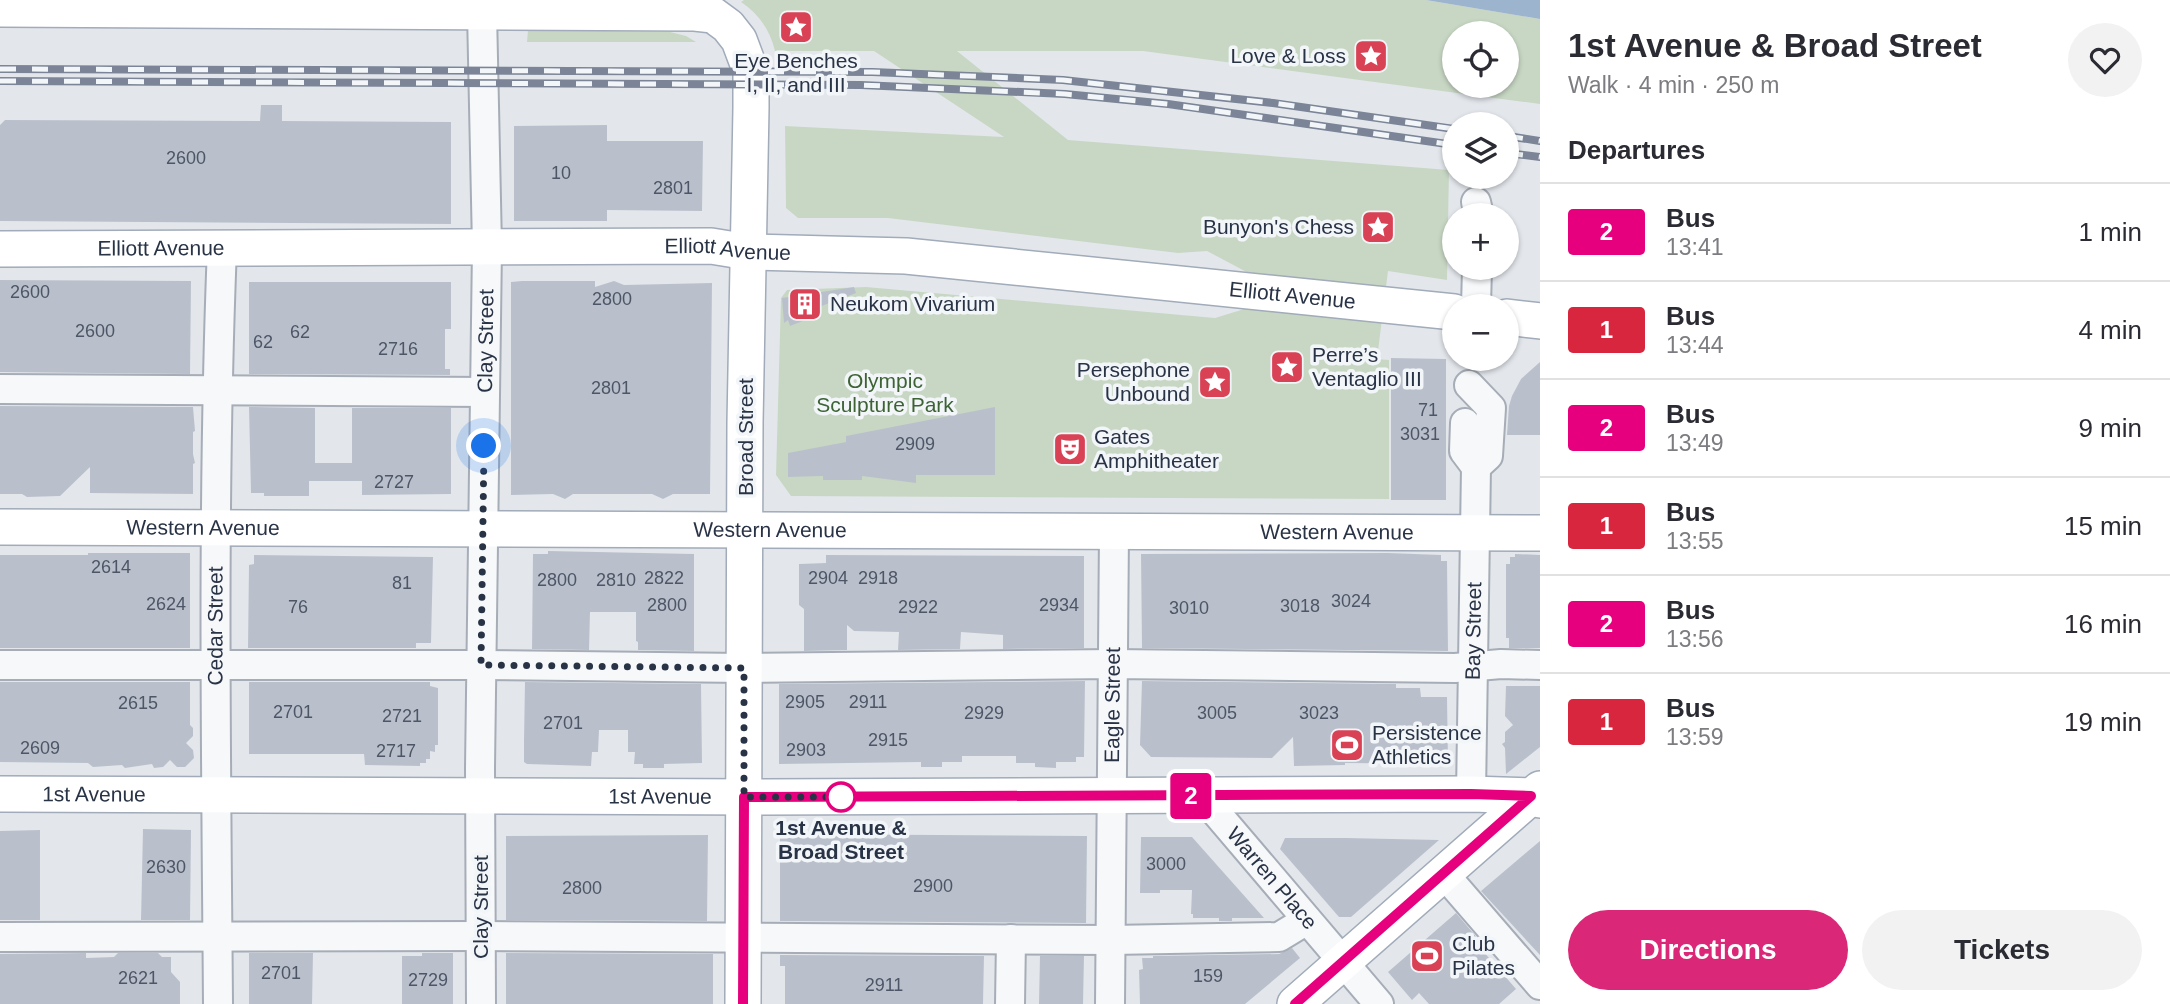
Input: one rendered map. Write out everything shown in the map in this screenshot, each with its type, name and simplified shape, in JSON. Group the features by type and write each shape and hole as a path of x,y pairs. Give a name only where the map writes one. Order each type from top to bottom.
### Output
{"main road":[{"path":"0,9 482,12 722,8"},
{"name":"Broad Street","path":"722,8 728,26 739,40 751,72 743,1004"},
{"name":"Elliott Avenue","path":"0,249 711,246 748,252 906,256 1442,311"},
{"path":"1519,318 1540,321"},
{"name":"Western Avenue","path":"0,527 1540,533"},
{"name":"1st Avenue","path":"0,794 480,797 1537,795"},
{"path":"1295,1004 1537,795"}],"street":[{"name":"Clay Street","path":"481,1004 481,665 487,247 482,12"},
{"name":"Cedar Street","path":"218,1004 215,528 216,391 222,247"},
{"path":"1465,423 1464,451 1476,467 1488,456 1491,408 1469,385"},
{"path":"0,389 485,392"},
{"name":"Bay Street","path":"1471,794 1476,467"},
{"name":"Eagle Street","path":"1110,1004 1114,532"},
{"path":"0,665 744,668 1113,664 1455,668 1501,664 1540,666"},
{"name":"Warren Place","path":"1202,796 1379,1004"},
{"path":"1444,874 1540,985"},
{"path":"0,937 482,936 1111,940 1279,937 1307,920"},
{"path":"1010,1004 1011,939"}],"green space":[{"name":"Olympic Sculpture Park","path":"1426,0 1540,19 1540,104 1495,98 1519,98 1519,21 1442,21 1442,91 1143,51 957,51 1068,140 1442,169 1442,189 1449,189 1448,203 1442,203 1442,279 1388,271 1377,359 1389,360 1389,499 791,496 776,475 781,298 787,290 866,287 1215,318 1290,295 1207,251 1178,253 888,218 798,218 786,208 785,126 1004,137 874,51 775,51 763,23 741,2"},
{"path":"528,30 670,32 696,42 527,42"}],"water":[{"path":"1426,0 1540,0 1540,19"}],"building":[{"path":"261,105 282,105 282,121 451,122 451,224 0,221 0,125 5,120 260,121"},
{"path":"607,125 607,141 703,141 702,211 607,210 607,221 514,221 514,126"},
{"path":"0,280 191,281 190,374 0,372"},
{"path":"595,281 595,287 614,281 624,285 712,283 710,494 673,494 663,499 652,494 573,494 565,499 553,494 511,495 511,282"},
{"path":"249,282 451,282 451,329 445,329 445,369 450,369 450,375 249,374"},
{"name":"Neukom Vivarium","path":"854,287 856,293 811,310 813,317 790,326 788,320 784,323 782,298"},
{"path":"1391,358 1442,359 1442,371 1446,371 1446,500 1391,500"},
{"path":"1540,362 1540,435 1507,435 1512,396 1521,379"},
{"path":"0,406 193,407 193,494 90,493 90,467 60,496 0,494"},
{"path":"249,407 315,408 315,463 352,463 352,408 451,408 451,494 362,495 362,481 309,481 309,496 264,496 264,493 251,493"},
{"path":"995,407 995,475 916,475 916,483 862,476 862,480 823,480 823,476 788,477 788,453 846,442 846,436"},
{"path":"548,551 694,554 694,651 638,650 636,612 590,612 589,650 532,649 533,554 548,554"},
{"path":"190,553 190,648 0,648 0,555"},
{"path":"1141,554 1441,555 1441,561 1447,561 1448,651 1142,648"},
{"path":"1515,554 1540,555 1540,648 1509,648 1509,638 1506,638 1506,564 1510,564 1510,557 1515,557"},
{"path":"254,555 433,557 431,643 416,643 416,648 248,648 249,565 254,564"},
{"path":"826,555 1084,556 1084,648 1003,649 1003,635 961,632 960,649 898,650 899,632 854,631 847,625 847,650 804,651 804,609 799,605 799,564 826,563"},
{"path":"1085,681 1084,757 1076,757 1076,762 1056,762 1056,768 1035,767 1035,763 1016,763 1016,756 962,756 962,762 942,762 942,767 921,767 921,762 779,764 779,684"},
{"path":"1142,681 1396,684 1396,688 1420,688 1421,697 1447,697 1448,764 1345,763 1294,766 1293,737 1272,758 1151,757 1140,745"},
{"path":"0,682 190,682 190,725 193,728 193,736 186,743 193,750 194,758 185,767 177,767 170,760 163,767 154,768 152,764 125,768 122,765 93,767 88,763 0,762"},
{"path":"249,682 430,682 430,686 438,688 438,745 435,745 435,752 430,751 430,759 426,759 426,763 420,763 420,766 365,765 364,754 249,754"},
{"path":"525,682 701,684 702,763 664,764 664,768 643,768 643,764 634,764 635,752 628,752 628,730 599,730 598,752 592,752 591,766 527,764 524,762"},
{"path":"1506,686 1540,686 1540,747 1506,774 1505,748 1502,744 1505,742 1505,732 1513,725 1505,716"},
{"path":"143,829 191,830 190,920 141,920"},
{"path":"40,830 40,920 0,920 0,831"},
{"path":"780,834 1087,836 1086,923 780,921"},
{"path":"708,835 707,921 506,920 506,836"},
{"path":"1141,837 1192,837 1264,918 1232,918 1232,921 1219,921 1219,918 1193,918 1192,890 1140,893"},
{"path":"1285,838 1439,840 1351,917 1339,917 1280,849"},
{"path":"1540,841 1540,955 1481,891"},
{"path":"1456,913 1479,940 1476,943 1516,989 1499,1004 1429,1004 1419,993 1412,1000 1388,972"},
{"path":"1292,948 1300,958 1245,1004 1140,1004 1139,970 1143,969 1142,958 1279,954"},
{"path":"86,953 86,958 114,957 118,953 158,953 162,957 171,957 171,972 180,982 180,1004 0,1004 0,954"},
{"path":"249,953 313,953 312,1004 249,1004"},
{"path":"422,953 453,953 453,1004 402,1004 402,956 422,956"},
{"path":"506,953 713,954 713,1004 506,1004"},
{"path":"780,955 984,956 983,1004 785,1004 785,966 780,966"},
{"path":"1040,956 1084,956 1083,1004 1039,1004"}],"railway":[{"path":"0,69 872,72 1063,80 1273,103 1442,127"},
{"path":"0,81 861,85 1065,94 1168,104 1442,143"},
{"path":"1519,138 1540,141"},
{"path":"1519,154 1540,157"}],"bus line":[{"name":"2","path":"743,1004 744,797 1531,796 1295,1004"}],"place":[{"name":"Eye Benches I, II, and III","path":"796,27"},
{"name":"Love & Loss","path":"1371,56"},
{"name":"Bunyon's Chess","path":"1378,227"},
{"name":"Neukom Vivarium","path":"805,304"},
{"name":"Perre’s Ventaglio III","path":"1287,367"},
{"name":"Persephone Unbound","path":"1215,382"},
{"name":"Gates Amphitheater","path":"1070,449"},
{"name":"Persistence Athletics","path":"1347,745"},
{"name":"1st Avenue & Broad Street","path":"841,797"},
{"name":"Club Pilates","path":"1427,956"}],"route":[{"path":"484,446 481,665 744,668 744,797 841,797"}]}
